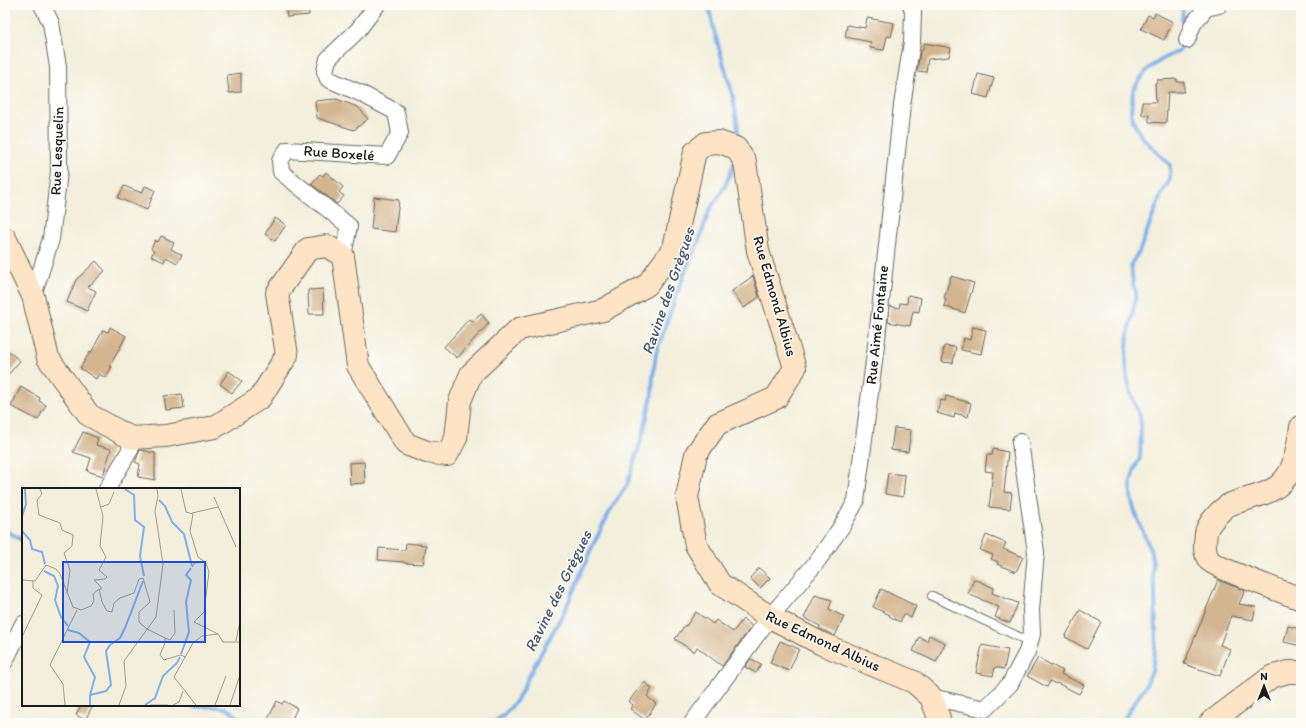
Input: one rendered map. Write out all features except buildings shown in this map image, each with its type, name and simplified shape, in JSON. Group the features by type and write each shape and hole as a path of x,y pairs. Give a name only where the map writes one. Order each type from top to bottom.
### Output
{"main road":[{"name":"Rue Edmond Albius","path":"343,256 358,366 406,444 427,452 447,455 456,438 460,401 471,374 519,329 603,310 647,285 674,248 695,152 706,143 719,142 736,148 745,162 758,251 795,368 776,398 717,424 696,454 688,497 696,545 720,584 770,617 822,644 914,682 931,697 939,718 939,723"},
{"path":"5,238 33,296 48,358 89,415 131,438 166,436 215,427 260,398 287,356 278,292 308,249 327,246 343,256"},
{"path":"1301,427 1294,460 1286,478 1275,488 1229,505 1218,514 1206,530 1204,547 1209,560 1223,568 1301,599"},
{"path":"1210,723 1271,677 1288,672 1301,672"}],"street":[{"name":"Rue Lesquelin","path":"33,296 51,239 59,172 58,67 51,23 42,5"},
{"name":"Rue Boxelé","path":"343,256 349,226 281,172 280,161 287,150 387,156 400,133 396,112 360,93 328,79 325,71 328,59 358,30 377,5"},
{"name":"Rue Aimé Fontaine","path":"692,723 770,617 815,564 842,526 856,501 877,338 902,105 912,42 912,5"},
{"path":"1187,40 1193,24 1206,8 1219,5"},
{"path":"108,488 130,450 131,438"},
{"path":"931,697 985,709 1010,684 1027,652 1032,634 1031,610 1036,552 1020,442"},
{"path":"5,661 22,626"}],"lane":[{"path":"932,596 1030,642"}],"waterway":[{"name":"Ravine des Grègues","path":"709,5 713,29 733,98 739,141"},
{"path":"1182,5 1182,19 1186,27"},
{"path":"1121,723 1146,685 1152,671 1156,640 1155,590 1152,573 1153,562 1150,549 1131,498 1131,481 1135,467 1140,458 1141,425 1140,417 1131,394 1127,377 1126,362 1128,335 1136,292 1133,285 1131,264 1139,252 1161,195 1170,179 1170,165 1141,136 1134,123 1131,113 1133,90 1148,69 1164,58 1180,50 1184,41"},
{"name":"Ravine des Grègues","path":"493,723 503,716 517,700 566,608 593,545 611,509 627,485 643,434 652,395 656,353 684,274 699,241 709,211 725,186 735,161"},
{"path":"5,530 22,540"},
{"path":"197,706 218,707 230,710 242,723"}]}
